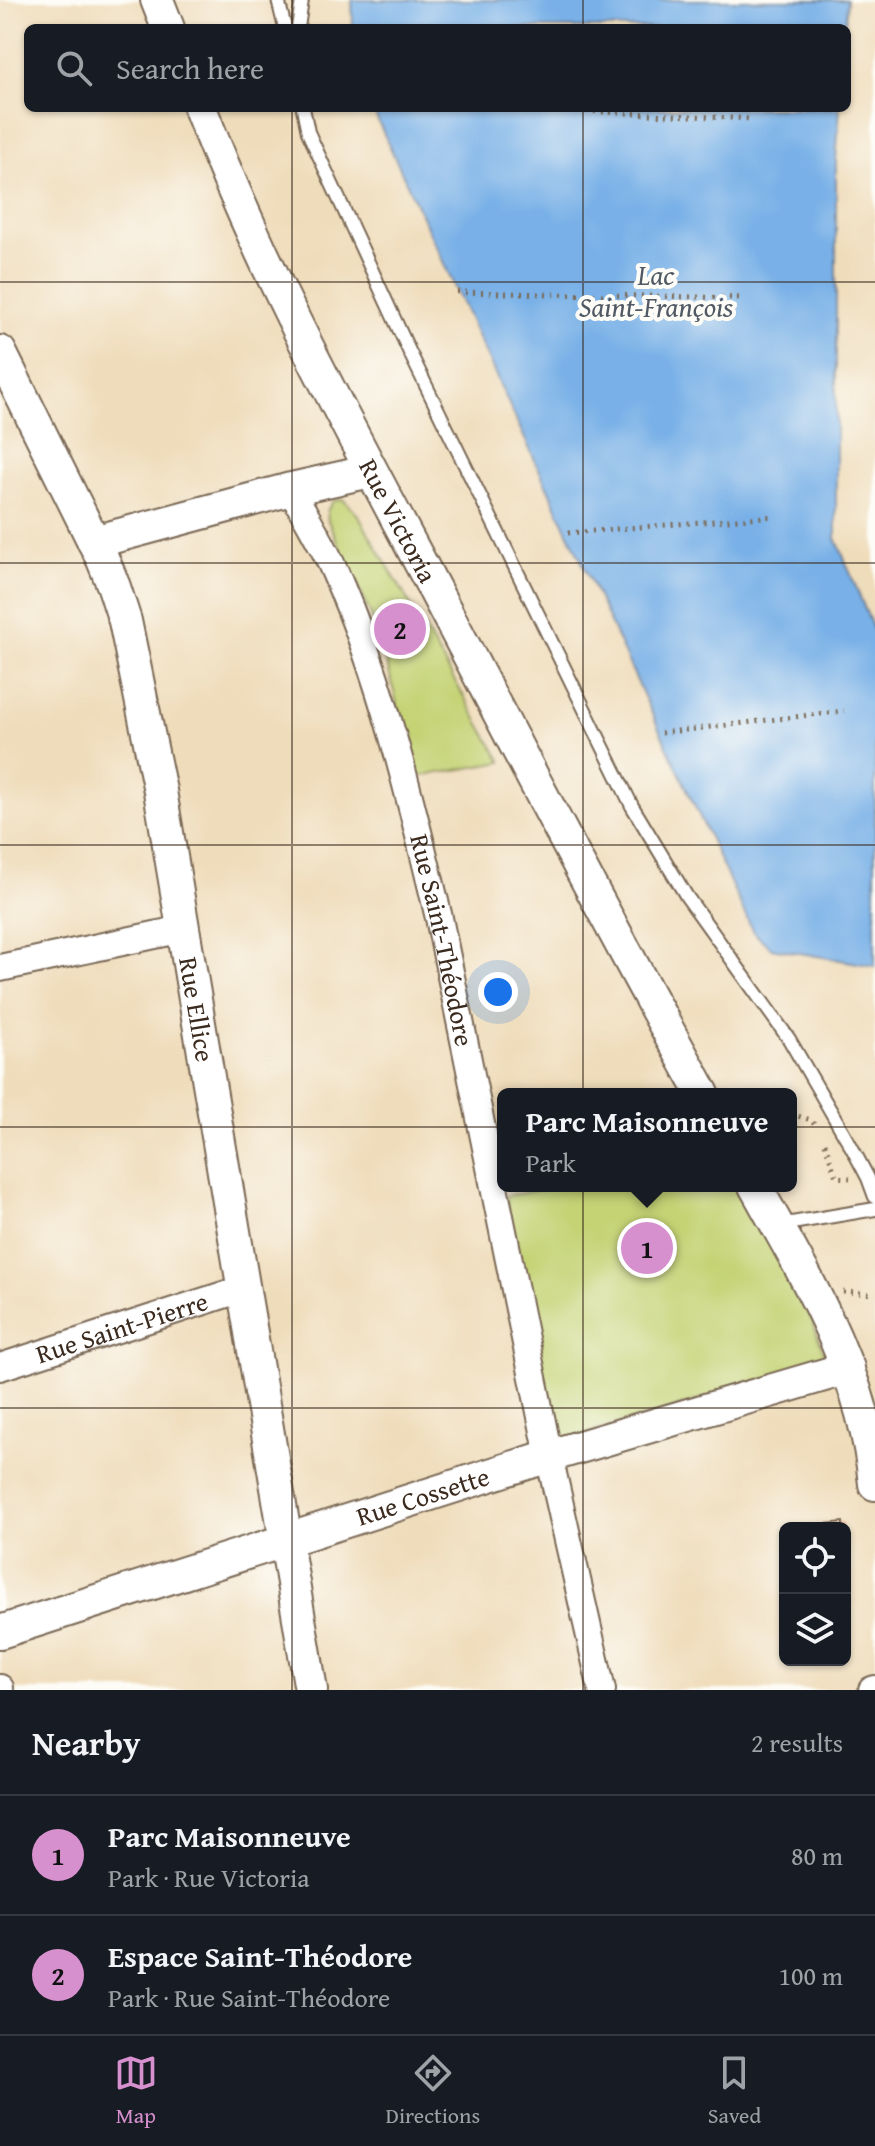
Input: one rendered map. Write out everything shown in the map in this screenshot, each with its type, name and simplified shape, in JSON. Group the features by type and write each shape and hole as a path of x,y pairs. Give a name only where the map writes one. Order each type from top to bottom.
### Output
{"street":[{"path":"157,0 166,24"},
{"name":"Rue Victoria","path":"202,112 234,192 297,327 636,973 700,1088"},
{"name":"Rue Ellice","path":"0,352 94,542 125,621 160,791 311,1690"},
{"path":"94,542 291,489 371,471"},
{"name":"Rue Saint-Théodore","path":"291,489 333,567 364,647 390,729 427,867 549,1456 602,1690"},
{"path":"0,968 183,929"},
{"path":"758,1192 814,1290 836,1336 866,1423 875,1484"},
{"name":"Rue Saint-Pierre","path":"0,1367 242,1289"},
{"name":"Rue Cossette","path":"0,1632 549,1456 848,1368"}],"lane":[{"path":"278,0 284,24"},
{"path":"299,24 302,0"},
{"path":"304,112 308,132 410,353 632,806 687,897 789,1039 851,1146 875,1197"},
{"path":"777,1225 875,1209"}],"path":[{"path":"606,112 753,119"},
{"path":"457,292 743,298"},
{"path":"568,533 775,516"},
{"path":"661,733 844,711"}],"green space":[{"path":"343,499 358,515 502,762 416,777 382,645 328,521 327,511 333,501"},
{"path":"528,1192 747,1192 805,1301 828,1364 557,1442 506,1196"}],"water":[{"path":"352,0 847,0 845,24 353,24"},
{"name":"Lac Saint-François","path":"374,112 840,112 836,161 836,538 875,634 875,966 771,948 753,932"}],"place":[{"name":"Espace Saint-Théodore","path":"400,629"},
{"name":"Parc Maisonneuve","path":"647,1248"}]}
